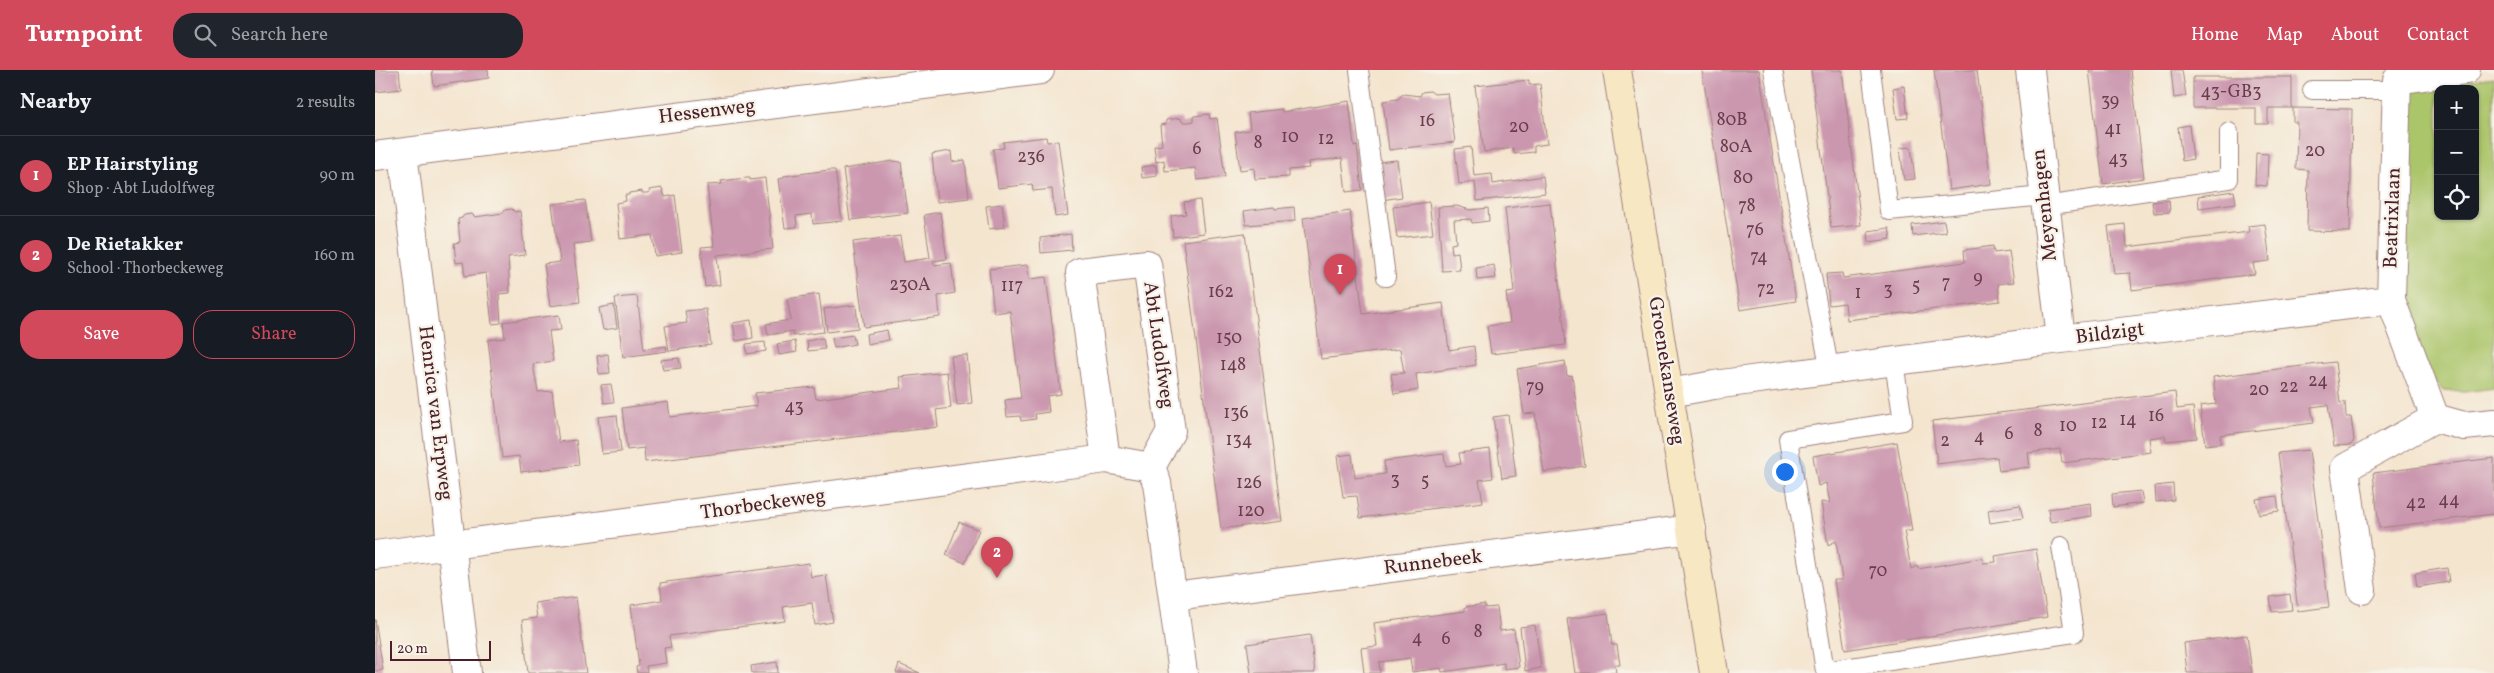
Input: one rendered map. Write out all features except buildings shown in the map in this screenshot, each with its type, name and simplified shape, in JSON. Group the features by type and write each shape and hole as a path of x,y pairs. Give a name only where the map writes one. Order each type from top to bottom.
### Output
{"main road":[{"name":"Groenekanseweg","path":"1617,70 1715,673"}],"street":[{"name":"Hessenweg","path":"375,156 1040,70"},
{"name":"Meyenhagen","path":"2030,70 2061,340"},
{"path":"2397,90 2397,80 2466,70"},
{"name":"Beatrixlaan","path":"2397,90 2391,300 2435,418"},
{"name":"Henrica van Erpweg","path":"403,153 453,546 467,673"},
{"name":"Abt Ludolfweg","path":"1106,459 1079,272 1147,264 1171,431 1151,467"},
{"name":"Bildzigt","path":"1670,393 1724,384 1830,372 2061,340 2391,300"},
{"path":"2362,590 2345,468 2435,418 2464,426 2494,422"},
{"name":"Thorbeckeweg","path":"375,555 1106,459 1151,467"},
{"path":"1151,467 1157,482 1183,673"},
{"name":"Runnebeek","path":"1174,596 1692,529"}],"lane":[{"path":"1359,70 1386,276"},
{"path":"1773,70 1830,372"},
{"path":"1871,70 1889,211 2045,201 2229,178 2229,132"},
{"path":"2312,90 2397,90"},
{"path":"1894,363 1903,421 1788,439 1825,671 2074,633 2061,546"}],"green space":[{"path":"2494,77 2494,388 2465,392 2443,391 2429,373 2396,292 2403,90 2434,86 2434,220 2479,220 2479,85 2438,85"}],"place":[{"name":"EP Hairstyling","path":"1340,295"},
{"name":"De Rietakker","path":"997,578"}]}
